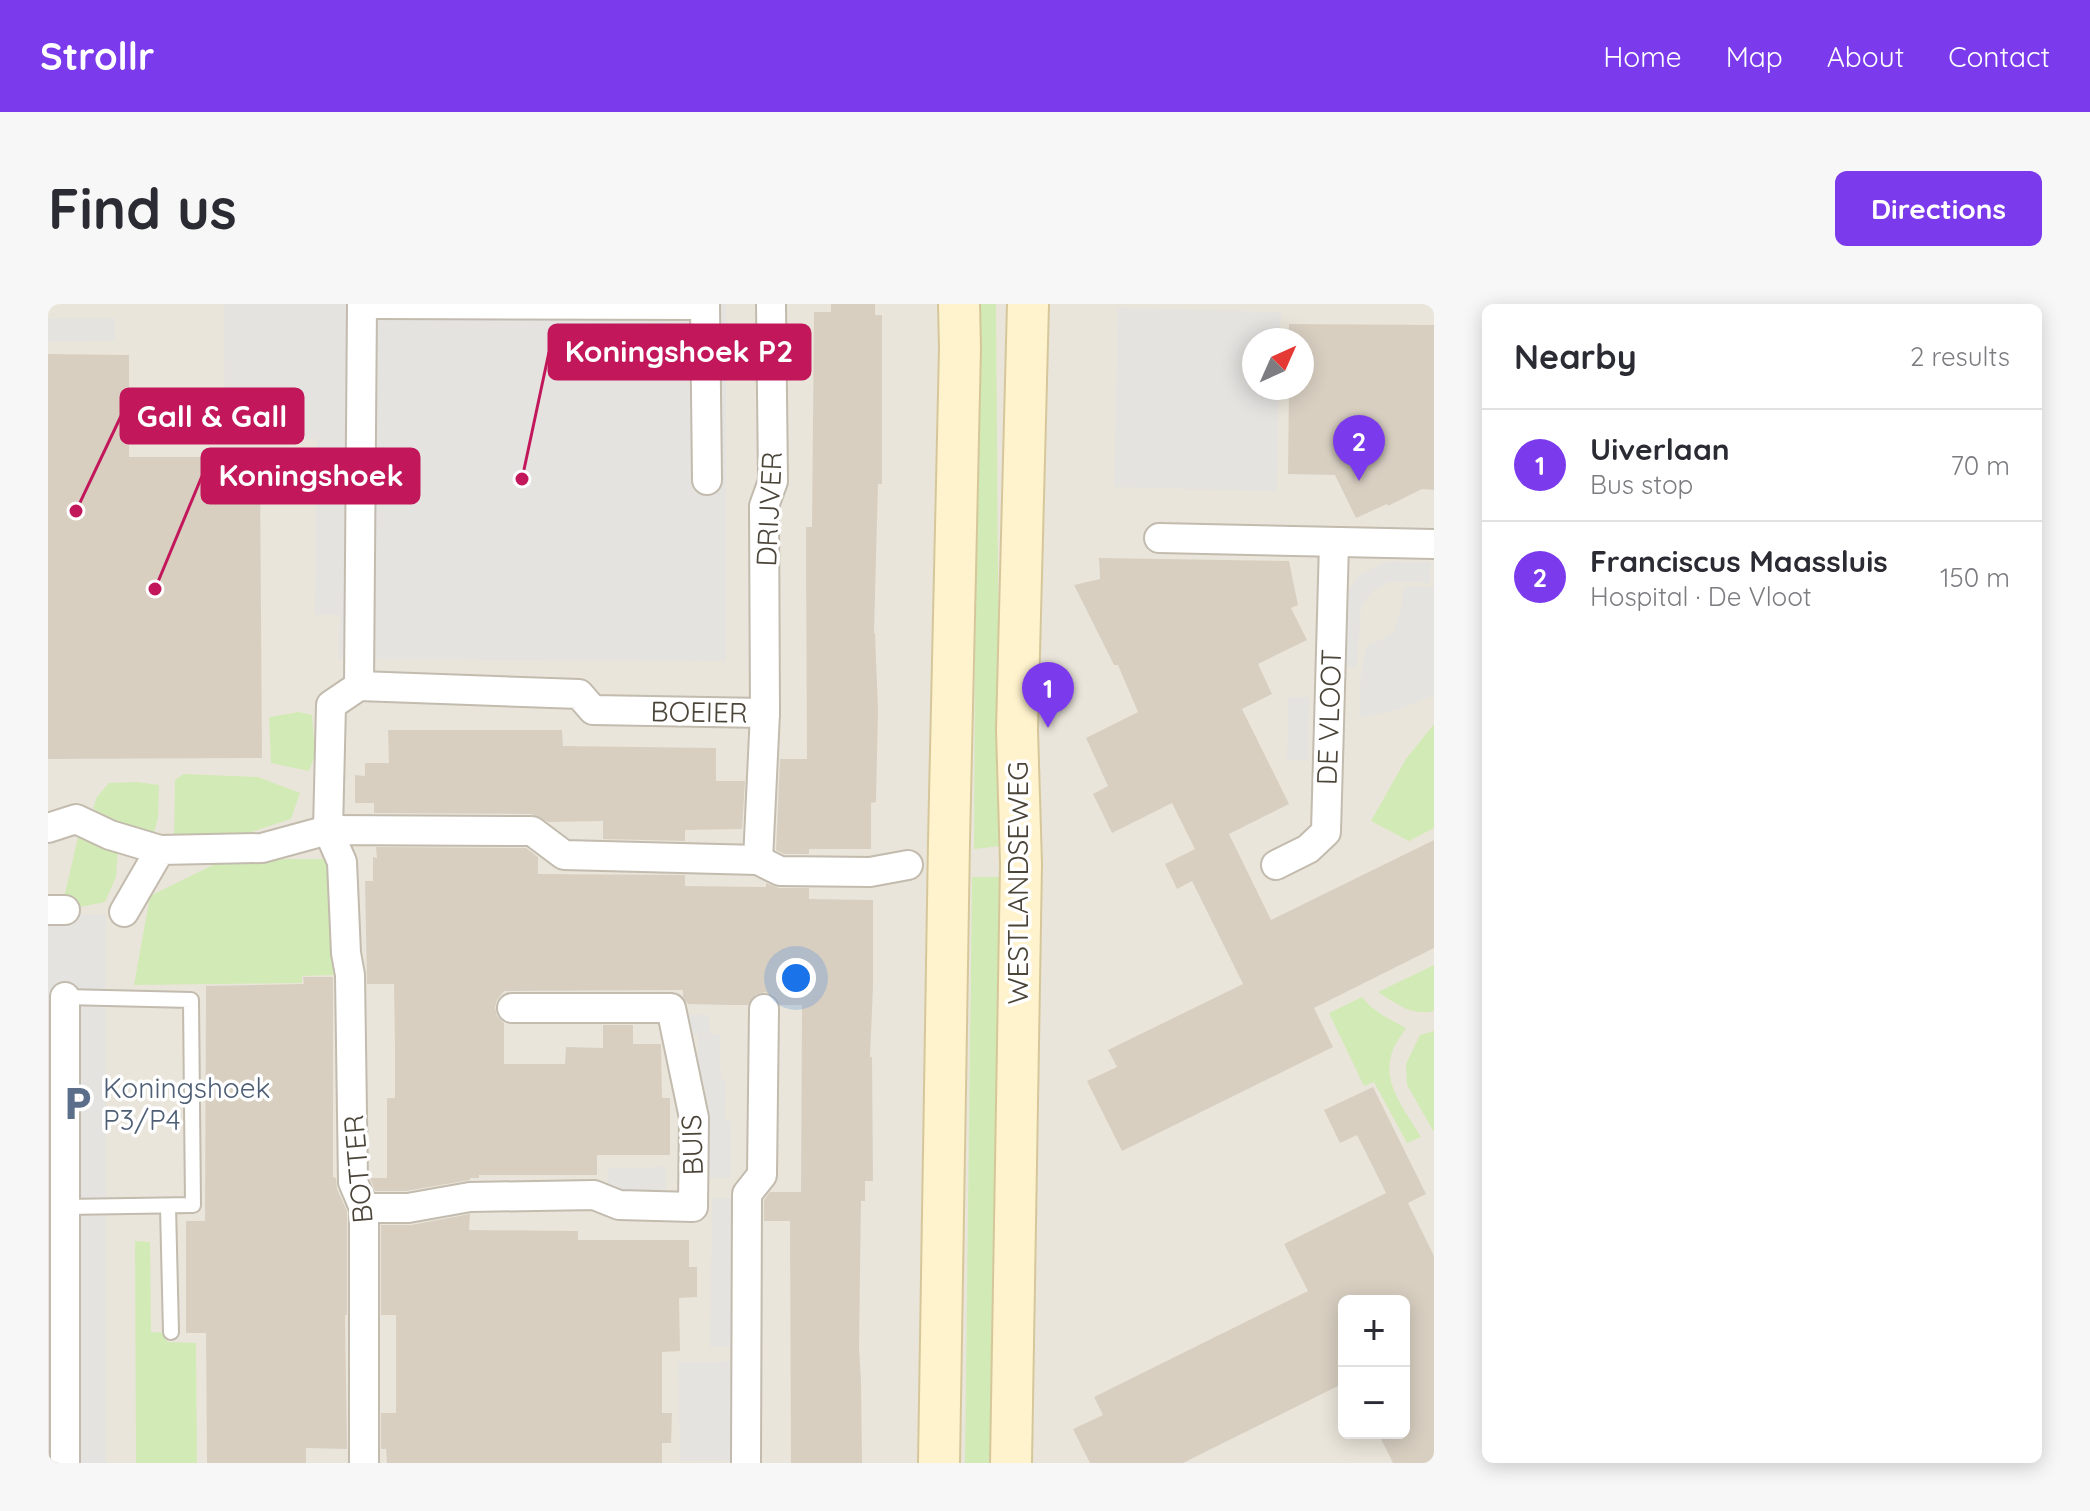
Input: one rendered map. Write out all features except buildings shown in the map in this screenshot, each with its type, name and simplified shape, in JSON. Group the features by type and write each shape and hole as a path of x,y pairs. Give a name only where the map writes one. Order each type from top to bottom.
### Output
{"main road":[{"path":"939,1463 959,304"},
{"name":"WESTLANDSEWEG","path":"1011,1463 1021,864 1017,730 1028,304"}],"street":[{"path":"328,830 331,705 359,686 362,304"},
{"path":"376,304 705,305 707,480"},
{"name":"DRIJVER","path":"765,713 764,506 773,481 771,304"},
{"path":"1159,538 1434,544"},
{"name":"DE VLOOT","path":"1276,865 1308,849 1326,832 1334,543"},
{"name":"BOEIER","path":"359,686 579,694 593,710 765,713 758,860"},
{"path":"48,828 76,819 110,835 160,850 262,848 328,830 532,831 564,855 758,860 780,871 870,872 908,865"},
{"name":"BOTTER","path":"328,830 342,862 346,953 350,975 353,1182 364,1208 364,1463"},
{"path":"124,912 160,850"},
{"path":"65,997 65,1463"},
{"name":"BUIS","path":"364,1208 408,1208 470,1197 594,1195 619,1205 693,1207 694,1118 671,1008 512,1008"},
{"name":"BUIS","path":"746,1463 747,1194 762,1175 764,1009"}],"lane":[{"path":"65,997 191,1000 193,1205 65,1207"},
{"path":"168,1207 171,1332"}],"shaded area":[{"path":"48,304 1434,304 1434,1463 48,1463"},
{"path":"224,304 726,304 726,661 338,659 340,615 315,615 317,439 225,441"},
{"path":"1118,308 1281,312 1280,328 1242,328 1242,400 1279,400 1277,491 1114,487"},
{"path":"48,318 115,318 115,341 48,342"},
{"path":"1388,561 1431,562 1430,583 1389,582 1371,592 1361,607 1357,667 1336,667 1344,596 1359,575"},
{"path":"1404,586 1434,587 1434,695 1401,709 1359,718 1361,669 1367,645 1394,631"},
{"path":"1288,697 1309,697 1308,761 1287,760"},
{"name":"Koningshoek P3/P4","path":"106,914 106,1463 48,1463 48,915"},
{"path":"688,1015 709,1015 710,1034 720,1035 721,1080 726,1080 725,1121 731,1121 731,1178 709,1178 709,1122 704,1121 704,1080 698,1080 698,1035 689,1035"},
{"path":"666,1167 666,1190 608,1190 608,1168"},
{"path":"712,1198 736,1198 733,1347 710,1347"},
{"path":"736,1361 738,1460 680,1461 678,1362"}],"green space":[{"path":"977,304 996,304 1000,846 974,849"},
{"path":"299,712 312,715 315,755 309,771 271,763 269,717"},
{"path":"1434,724 1434,828 1409,841 1371,821 1406,759"},
{"path":"184,774 258,777 300,793 291,819 239,836 174,842 175,780"},
{"path":"109,783 159,785 158,818 152,840 124,831 93,808 97,797"},
{"path":"79,833 118,847 116,877 105,902 65,910 63,902"},
{"path":"332,859 330,947 334,975 302,976 302,983 134,985 150,896 217,863"},
{"path":"972,877 1000,877 994,1463 965,1463"},
{"path":"1434,965 1434,1011 1411,1010 1378,992"},
{"path":"1362,997 1377,1011 1406,1028 1393,1049 1389,1067 1398,1099 1421,1137 1407,1143 1374,1082 1364,1086 1329,1013"},
{"path":"1434,1031 1434,1132 1407,1085 1406,1064 1420,1035"},
{"path":"135,1241 150,1242 151,1332 167,1333 167,1342 196,1343 197,1463 136,1463"}],"place":[{"name":"Koningshoek P2","path":"522,479"},
{"name":"Franciscus Maassluis","path":"1359,481"},
{"name":"Gall & Gall","path":"76,511"},
{"name":"Koningshoek","path":"155,589"},
{"name":"Uiverlaan","path":"1048,728"},
{"name":"Koningshoek P3/P4","path":"77,1104"}]}
